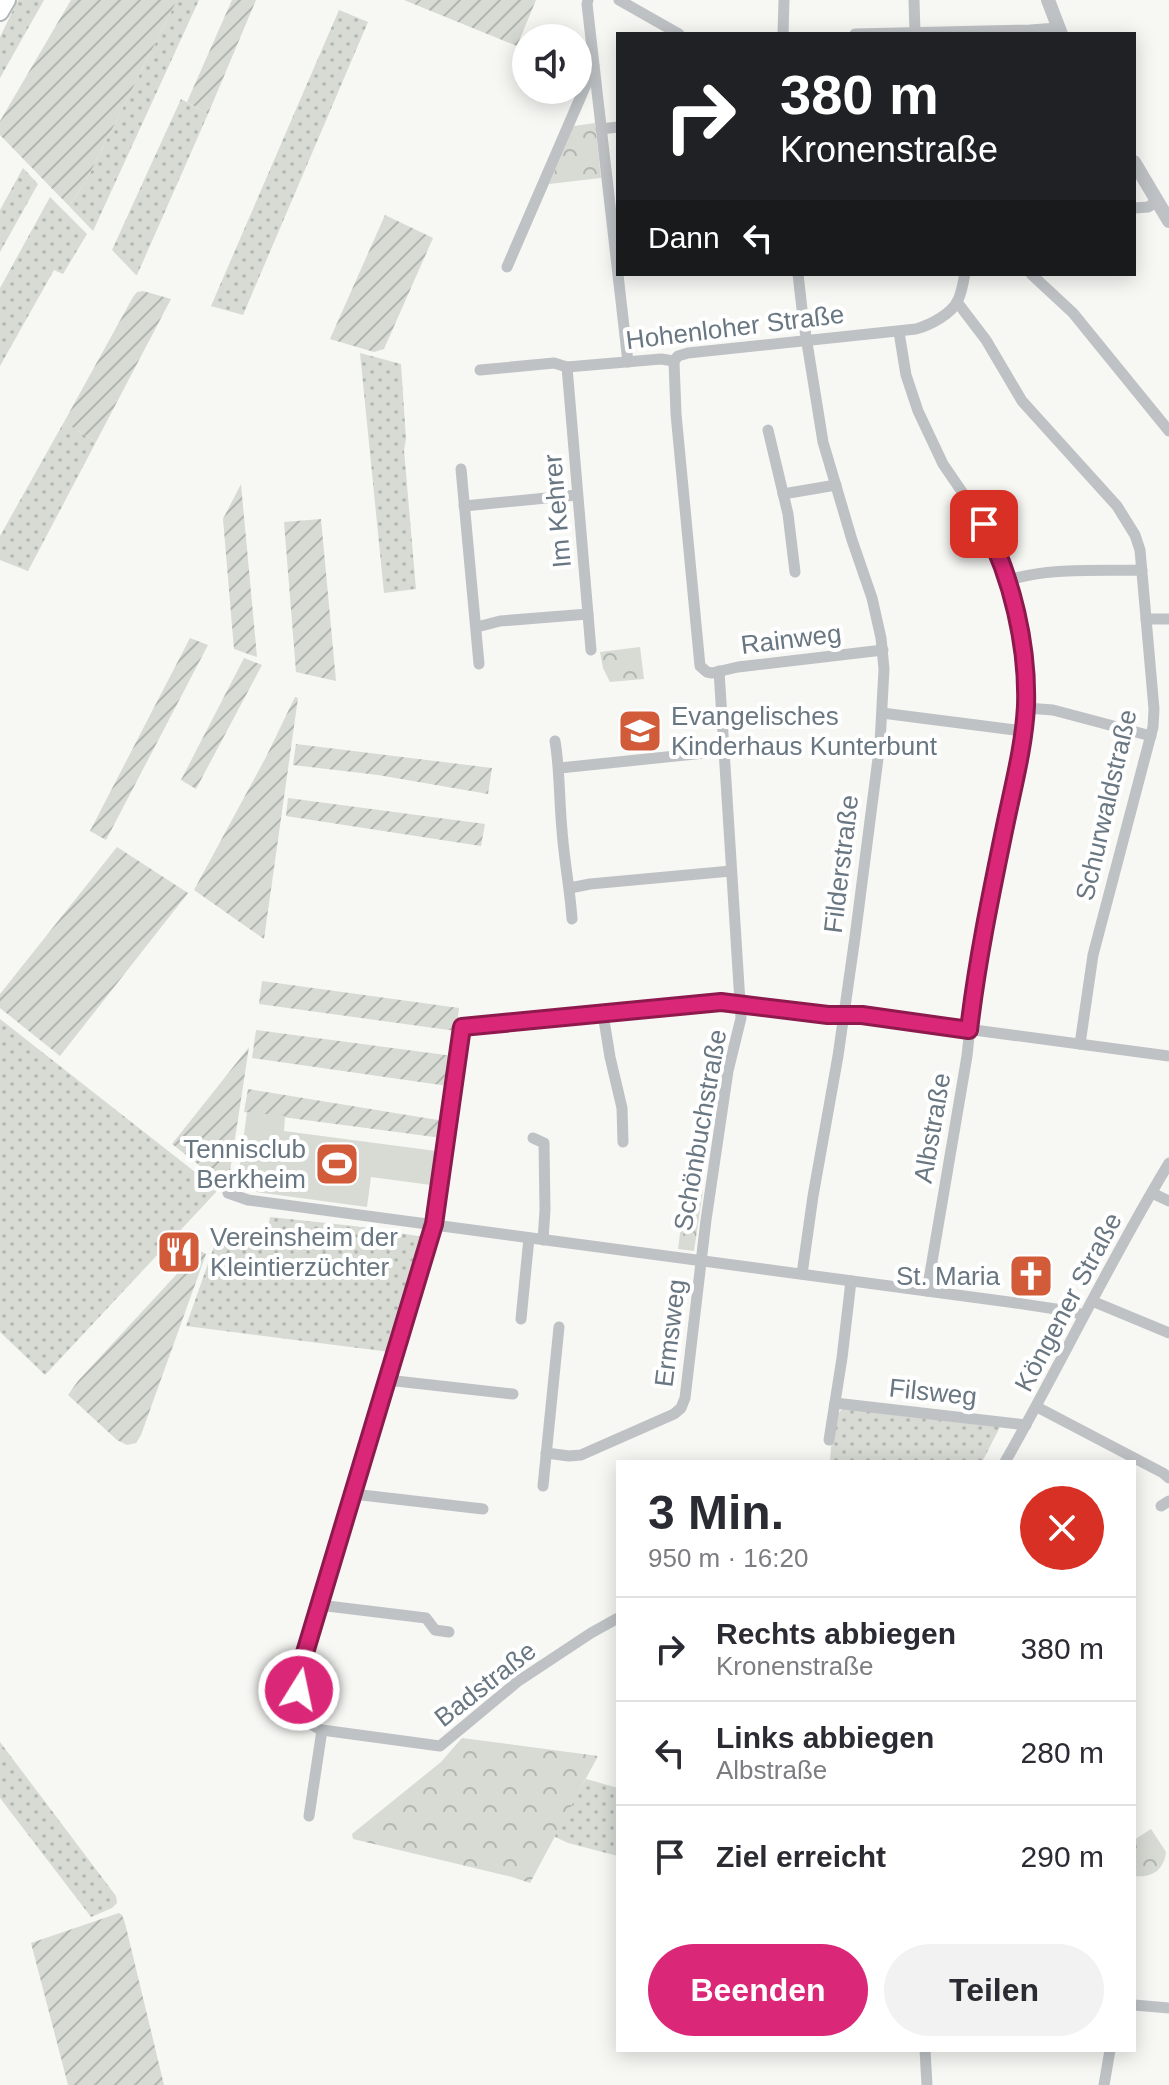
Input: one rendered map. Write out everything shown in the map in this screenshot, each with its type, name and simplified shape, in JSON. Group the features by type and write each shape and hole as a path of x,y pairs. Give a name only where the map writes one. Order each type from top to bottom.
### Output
{"main road":[{"path":"0,12 7,0"}],"street":[{"path":"588,0 616,243"},
{"path":"619,0 675,32"},
{"path":"783,32 784,0"},
{"path":"914,0 915,32"},
{"path":"956,32 1060,31 1048,0"},
{"path":"507,267 594,66"},
{"path":"601,129 616,127"},
{"path":"1136,165 1169,221"},
{"path":"1136,208 1148,207 1158,201"},
{"path":"619,276 628,362"},
{"name":"Filderstraße","path":"798,276 823,442 872,598 883,650 884,680 844,1015 802,1274"},
{"path":"957,302 964,276"},
{"path":"1033,276 1064,303 1169,431"},
{"name":"Hohenloher Straße","path":"480,370 554,363 567,367 661,359 674,361 688,353 899,332 926,326 957,302"},
{"name":"Schurwaldstraße","path":"957,302 986,340 1022,401 1112,498 1138,543 1154,718 1093,955 1080,1044"},
{"name":"Albstraße","path":"899,332 906,375 918,411 943,464 988,532 1022,636 1025,668 1026,708 1016,777 980,953 967,1056 927,1291"},
{"name":"Rainweg","path":"674,361 676,414 699,661 704,670 712,673 738,667 883,650"},
{"name":"Im Kehrer","path":"567,367 591,650"},
{"path":"768,430 788,514 795,572"},
{"path":"461,469 479,664"},
{"path":"783,494 836,485"},
{"path":"464,506 577,495"},
{"path":"1006,581 1046,573 1142,570"},
{"path":"477,627 500,621 588,614"},
{"path":"1146,619 1169,619"},
{"name":"Schönbuchstraße","path":"701,1261 728,1071 740,1022 719,671"},
{"path":"1026,708 1053,710 1151,736"},
{"path":"882,713 1023,731"},
{"path":"1154,718 1168,720"},
{"path":"555,741 560,768 562,834 572,919"},
{"path":"560,768 724,751"},
{"path":"570,888 731,871"},
{"path":"309,1816 322,1730 309,1723 301,1712 302,1665 434,1224 462,1027 714,1003 740,1004 828,1015 862,1015 1169,1056"},
{"path":"603,1014 622,1108 623,1142"},
{"path":"533,1138 544,1143 543,1240"},
{"name":"Köngener Straße","path":"1006,1460 1169,1163"},
{"path":"228,1193 248,1200 1084,1315"},
{"path":"1152,1193 1169,1201"},
{"path":"521,1319 529,1238"},
{"name":"Ermsweg","path":"546,1453 581,1455 674,1414 681,1408 685,1398 701,1261"},
{"path":"829,1440 851,1281"},
{"path":"1092,1301 1169,1333"},
{"path":"543,1486 559,1327"},
{"path":"387,1380 513,1394"},
{"name":"Filsweg","path":"835,1403 1026,1425"},
{"path":"1037,1407 1169,1478"},
{"path":"353,1494 483,1509"},
{"path":"319,1605 426,1618 438,1631 449,1632"},
{"name":"Badstraße","path":"322,1730 440,1746 517,1682 616,1619"},
{"path":"1136,2005 1169,2008"},
{"path":"925,2052 927,2081"},
{"path":"1104,2085 1110,2052"}],"green space":[{"path":"18,0 44,0 0,78 0,37"},
{"path":"71,0 177,0 87,179 69,206 0,135 0,121"},
{"path":"177,0 199,0 93,231 69,206 87,179"},
{"path":"232,0 256,0 208,114 187,102"},
{"path":"404,0 536,0 526,24 512,24 512,44"},
{"path":"339,10 368,22 243,315 211,306"},
{"path":"181,99 208,114 136,275 112,250"},
{"path":"595,123 601,178 549,184 574,126"},
{"path":"23,168 38,184 0,252 0,210"},
{"path":"50,197 87,234 63,274 54,270 0,366 0,288"},
{"path":"385,215 433,238 384,349 374,352 330,339"},
{"path":"143,291 171,299 96,442 64,422 133,297"},
{"path":"360,353 401,364 404,450 416,589 384,593"},
{"path":"64,422 96,442 28,571 0,560 0,536"},
{"path":"241,484 257,657 234,649 223,519"},
{"path":"321,519 336,681 296,672 284,522"},
{"path":"190,638 208,645 106,840 90,831"},
{"path":"640,647 644,679 610,682 600,652"},
{"path":"244,658 262,665 196,789 181,780"},
{"path":"295,697 298,698 264,939 194,890"},
{"path":"296,744 492,768 488,794 378,775 293,765"},
{"path":"288,798 485,824 481,846 286,816"},
{"path":"117,847 188,893 60,1056 0,1008 0,994"},
{"path":"262,981 459,1008 456,1031 259,1004"},
{"path":"0,1019 218,1190 45,1375 0,1332"},
{"path":"256,1030 453,1056 448,1086 252,1058"},
{"path":"249,1047 229,1178 222,1183 172,1144"},
{"path":"248,1089 444,1121 442,1138 244,1112"},
{"name":"Tennisclub Berkheim","path":"247,1112 285,1116 284,1131 436,1151 431,1185 371,1177 367,1207 240,1190 237,1187"},
{"path":"686,1188 703,1190 694,1251 678,1249"},
{"path":"270,1217 424,1237 390,1352 186,1326 216,1241 265,1247"},
{"path":"199,1250 206,1254 141,1435 136,1443 127,1445 117,1440 68,1395"},
{"path":"842,1409 1000,1427 983,1460 830,1460 833,1427"},
{"path":"462,1738 598,1756 530,1883 353,1839 352,1834 441,1762"},
{"path":"0,1742 116,1896 117,1903 112,1908 91,1917 0,1798"},
{"path":"586,1779 616,1787 616,1855 553,1836"},
{"path":"1151,1829 1166,1852 1163,1864 1156,1872 1136,1876 1136,1839"},
{"path":"119,1913 125,1923 164,2085 68,2085 31,1943"}],"place":[{"name":"Evangelisches Kinderhaus Kunterbunt","path":"640,731"},
{"name":"Tennisclub Berkheim","path":"337,1164"},
{"name":"Vereinsheim der Kleintierzüchter","path":"179,1252"},
{"name":"St. Maria","path":"1031,1276"}],"route":[{"path":"299,1690 304,1656 434,1224 462,1027 721,1002 828,1015 862,1015 969,1030 980,953 1016,777 1026,708 1024,651 1018,621 1002,567 984,524"}]}
